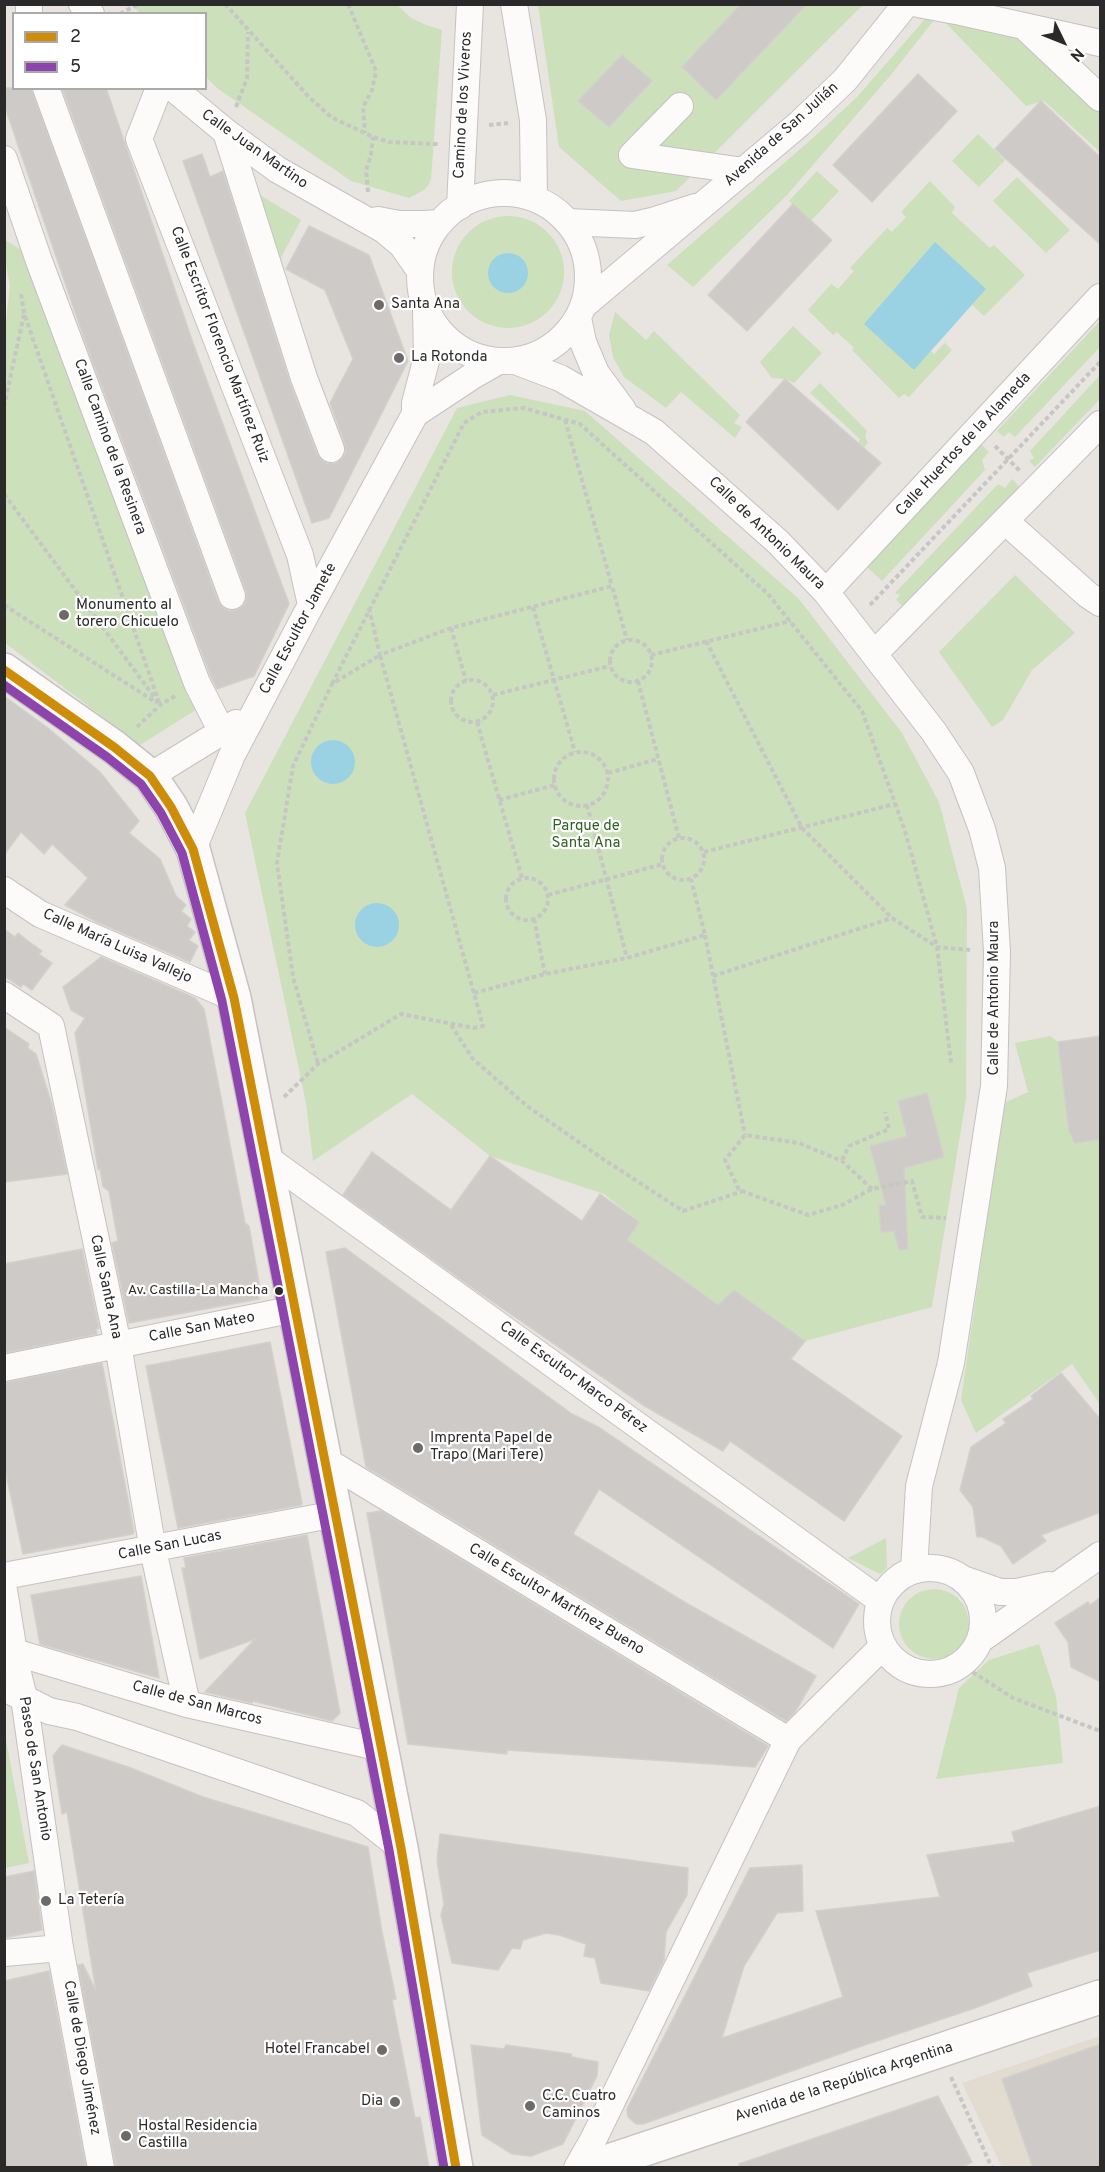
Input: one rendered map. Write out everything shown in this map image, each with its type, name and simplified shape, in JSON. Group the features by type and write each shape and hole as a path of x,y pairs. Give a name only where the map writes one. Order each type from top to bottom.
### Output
{"main road":[{"path":"4,670 114,747 150,776 171,807 193,849 234,998 401,1848 456,2168"},
{"name":"Avenida de la República Argentina","path":"588,2168 1101,1997"}],"street":[{"name":"Camino de los Viveros","path":"460,206 470,4"},
{"path":"514,4 533,120 534,198"},
{"name":"Avenida de San Julián","path":"581,312 701,205 799,124 845,80 906,4"},
{"path":"918,4 964,8 1026,28 1101,43"},
{"path":"1026,28 1101,99"},
{"path":"47,90 231,596"},
{"name":"Calle Escritor Florencio Martínez Ruiz","path":"158,90 139,139 300,555 311,605"},
{"name":"Calle Juan Martino","path":"176,90 226,132 278,170 371,221 402,245 420,271"},
{"path":"680,106 632,155 744,171"},
{"path":"226,132 307,387 331,449"},
{"name":"Calle Camino de la Resinera","path":"4,159 39,261 197,683 222,732"},
{"path":"501,193 523,194 534,198 552,207 568,222 583,246 587,259 588,287 581,312 565,336 550,348 532,357 506,361 478,358 452,344 437,328 426,310 422,297 420,271 426,245 440,223 460,206 480,196 501,193"},
{"name":"Avenida de San Julián","path":"568,222 635,225 701,205"},
{"name":"Calle Juan Martino","path":"371,221 399,224 440,223"},
{"name":"Calle Huertos de la Alameda","path":"826,592 1101,297"},
{"name":"Calle Escultor Jamete","path":"193,849 232,755 415,414 415,403 427,357 426,310"},
{"name":"Calle de Antonio Maura","path":"581,312 583,342 596,373 627,416"},
{"name":"Calle Escultor Jamete","path":"415,414 506,361"},
{"name":"Calle de Antonio Maura","path":"506,361 560,378 654,432 778,542 826,592 934,732 961,772 982,829 992,868 998,952 994,1086 951,1363 919,1486 914,1570"},
{"path":"874,654 1101,424"},
{"path":"1005,521 1088,595 1101,603"},
{"path":"150,776 256,710"},
{"name":"Calle María Luisa Vallejo","path":"4,890 40,914 234,998"},
{"name":"Calle Santa Ana","path":"4,995 51,1026 118,1345 153,1550 187,1704"},
{"name":"Calle Escultor Marco Pérez","path":"264,1156 881,1600"},
{"name":"Calle San Mateo","path":"4,1368 295,1309"},
{"name":"Calle Escultor Martínez Bueno","path":"325,1460 788,1740"},
{"name":"Calle San Lucas","path":"4,1576 336,1514"},
{"path":"1061,1582 1017,1592 1000,1592 944,1569 914,1570 894,1582 881,1600 877,1616 878,1631 883,1646 897,1663 917,1672 939,1673 960,1664 968,1658 980,1640 1101,1555"},
{"path":"963,1578 976,1593 982,1611 980,1640"},
{"name":"Paseo de San Antonio","path":"4,1590 14,1652 14,1694 60,1948"},
{"path":"577,2168 598,2130 788,1740 883,1646"},
{"name":"Calle de San Marcos","path":"14,1652 187,1704 382,1748"},
{"path":"14,1694 49,1711 108,1728 357,1813 401,1848"},
{"path":"4,1953 60,1948"},
{"name":"Calle de Diego Jiménez","path":"60,1948 101,2168"}],"path":[{"path":"124,12 138,4"},
{"path":"195,4 206,4"},
{"path":"225,4 308,96 331,117 373,137 389,142 436,144 440,126 463,129 533,120"},
{"path":"348,4 376,71 372,90 363,107 365,133"},
{"path":"226,132 247,78 249,31"},
{"path":"371,221 366,171 373,137"},
{"path":"4,407 24,314 160,705"},
{"path":"851,626 1101,362"},
{"path":"318,1064 293,977 277,863 293,766 369,608 464,423 482,412 524,408 580,424 768,594 862,711 905,831 937,947 951,1063"},
{"path":"565,420 627,640"},
{"path":"978,431 1037,489"},
{"path":"4,495 160,705"},
{"path":"332,684 380,655 451,628 612,586"},
{"path":"4,605 160,705"},
{"path":"532,607 575,752"},
{"path":"256,1117 291,1091 318,1064 401,1014 474,1028 483,1026 369,608"},
{"path":"651,654 790,621"},
{"path":"451,628 466,681"},
{"path":"627,640 641,642 651,654 650,671 638,681 622,681 616,677 610,666 610,655 615,646 627,640"},
{"path":"706,641 802,828 892,918 937,947 998,952"},
{"path":"493,694 610,666"},
{"path":"466,681 482,682 493,694 494,703 491,711 477,722 464,721 457,717 451,704 452,694 466,681"},
{"path":"638,681 679,838"},
{"path":"114,747 160,705 197,683"},
{"path":"477,722 522,878"},
{"path":"586,751 597,756 604,763 608,773 608,784 604,794 597,802 587,806 577,806 567,802 559,795 555,785 554,775 558,764 565,756 575,752 586,751"},
{"path":"608,773 658,759"},
{"path":"499,800 555,785"},
{"path":"704,852 895,804"},
{"path":"587,806 627,958"},
{"path":"679,838 693,840 704,852 703,868 691,879 675,878 668,874 663,864 663,852 668,844 679,838"},
{"path":"548,895 663,864"},
{"path":"529,877 544,885 548,895 546,908 542,915 534,919 519,918 508,908 506,901 507,892 512,884 529,877"},
{"path":"691,879 705,935 745,1135"},
{"path":"713,976 892,918"},
{"path":"534,919 545,974"},
{"path":"474,993 545,974 627,958 705,935"},
{"path":"450,1024 473,1059 527,1106 683,1211 743,1191"},
{"path":"842,1161 849,1146 889,1129 885,1112"},
{"path":"745,1135 799,1143 842,1161 872,1189"},
{"path":"745,1135 725,1160 739,1190 808,1215 842,1205 872,1189 912,1181 922,1217 974,1218"},
{"path":"960,1664 1013,1698 1101,1731"},
{"path":"940,2052 992,2168"}],"shaded area":[{"path":"1100,2036 1100,2167 1002,2167 962,2083"}],"green space":[{"path":"131,5 397,5 411,18 442,30 429,184 424,190 409,198 351,181 217,88 207,78 207,12 139,12"},
{"path":"538,5 863,5 676,191 621,201 559,147"},
{"path":"933,10 1023,36 1100,108 1100,152 1044,101 1026,106 938,15 890,76 787,195 693,287 667,265 857,97"},
{"path":"978,134 1005,160 979,187 952,161"},
{"path":"817,171 839,191 811,221 789,201"},
{"path":"1017,177 1070,230 1046,253 993,201"},
{"path":"930,181 955,207 952,213 990,248 994,245 1025,275 984,316 972,305 986,289 913,370 931,351 934,354 945,343 952,350 909,397 904,394 899,398 852,350 854,348 837,332 833,335 808,310 831,284 838,289 854,271 850,268 887,228 892,232 906,217 901,212"},
{"path":"247,187 301,220 275,269"},
{"path":"508,216 530,220 548,232 560,250 564,272 560,294 548,312 530,324 508,328 486,324 468,312 456,294 452,272 456,250 468,232 486,220"},
{"path":"5,240 39,261 199,708 140,745 5,643 4,337 10,286 5,260"},
{"path":"615,312 646,340 654,331 740,415 734,423 742,427 735,438 681,392 666,408 624,377 613,357 609,335"},
{"path":"1100,321 1100,347 1015,437 1009,432 1004,437 997,431"},
{"path":"793,326 822,353 794,383 785,379 772,378 760,362"},
{"path":"1100,375 1100,399 1035,467 1029,461 1034,458 1030,451"},
{"path":"820,383 867,431 865,436 868,443 863,448 857,445 860,439 810,393"},
{"name":"Parque de Santa Ana","path":"510,395 585,411 799,599 902,733 939,802 967,909 966,1099 932,1307 805,1341 734,1290 718,1305 618,1252 639,1222 604,1194 490,1156 412,1094 313,1161 306,1103 245,813 457,408"},
{"path":"980,443 989,452 982,460 985,470 882,581 866,566"},
{"path":"1012,479 1021,488 906,609 896,600 900,595 895,593 998,484 1005,488"},
{"path":"1015,575 1075,633 1032,670 1003,720 992,727 939,652"},
{"path":"1050,1036 1058,1042 1070,1132 1076,1143 1100,1139 1100,1404 1072,1364 976,1433 961,1400 1004,1103 1028,1092 1015,1043"},
{"path":"886,1538 887,1568 880,1574 848,1558"},
{"path":"934,1589 947,1592 959,1599 966,1611 969,1624 966,1637 959,1649 947,1656 934,1659 921,1656 909,1649 902,1637 899,1624 902,1611 909,1599 921,1592"},
{"path":"1039,1644 1056,1696 1063,1763 936,1779 959,1688 989,1660"},
{"path":"4,1729 29,1863 5,1868 4,1868"}],"water":[{"path":"935,242 986,289 914,370 864,324"},
{"path":"508,253 522,259 528,273 522,287 508,293 494,287 488,273 494,259"},
{"path":"333,740 348,747 355,762 348,777 333,784 318,777 311,762 318,747"},
{"path":"377,903 392,910 399,925 392,940 377,947 362,940 355,925 362,910"}],"building":[{"path":"741,4 807,4 716,100 682,67"},
{"path":"622,55 652,81 609,127 578,101"},
{"path":"918,74 957,111 872,202 833,165"},
{"path":"4,88 32,90 218,601 223,608 229,611 237,610 244,605 247,598 246,591 63,90 107,90 193,343 289,604 254,676 217,689 211,677 85,341 4,104"},
{"path":"1041,101 1101,158 1101,245 995,149"},
{"path":"202,154 210,177 223,171 290,383 321,460 328,464 336,463 346,452 330,403 353,359 325,290 286,269 309,226 369,255 408,361 329,518 312,523 183,161"},
{"path":"793,204 832,240 747,331 708,295"},
{"path":"785,379 881,463 838,510 746,422"},
{"path":"4,696 48,728 100,772 139,821 129,833 160,859 176,896 186,905 181,911 191,919 187,926 195,932 189,940 198,946 190,962 97,922 65,905 88,878 52,844 44,854 21,832 4,855"},
{"path":"4,929 15,937 18,933 42,951 39,954 52,963 32,990 23,984 21,987 4,976"},
{"path":"101,957 195,998 204,1009 245,1223 249,1226 261,1294 258,1295 259,1299 129,1323 112,1243 118,1241 109,1191 103,1187 100,1169 98,1169 75,1033 85,1018 71,1010 63,987"},
{"path":"4,1027 29,1044 28,1048 36,1054 52,1105 67,1174 4,1182"},
{"path":"1101,1036 1101,1139 1075,1143 1069,1131 1058,1042"},
{"path":"927,1093 944,1157 904,1168 908,1249 899,1250 894,1231 881,1232 879,1205 886,1205 870,1146 907,1136 898,1101"},
{"path":"372,1152 451,1210 490,1156 582,1221 600,1194 639,1222 627,1240 718,1305 734,1290 805,1341 791,1359 902,1436 844,1521 730,1441 723,1451 643,1405 477,1291 343,1195"},
{"path":"345,1248 572,1414 600,1428 859,1604 833,1648 599,1489 573,1534 686,1603 816,1676 795,1712 786,1721 366,1467 326,1252"},
{"path":"82,1249 99,1328 96,1329 97,1334 4,1353 4,1264"},
{"path":"270,1342 302,1503 178,1528 146,1366"},
{"path":"102,1363 134,1532 23,1554 4,1464 4,1383"},
{"path":"1061,1373 1101,1420 1101,1512 1041,1535 1046,1541 1013,1564 1001,1546 977,1537 973,1507 960,1490 971,1447 1006,1423 1003,1419 1033,1399 1031,1396"},
{"path":"381,1511 768,1746 755,1767 507,1750 507,1754 408,1744 367,1513"},
{"path":"307,1535 340,1713 332,1721 253,1701 252,1703 205,1692 255,1639 200,1659 182,1568 186,1568 184,1558"},
{"path":"141,1576 159,1678 40,1644 31,1595"},
{"path":"1101,1597 1101,1682 1071,1667 1068,1642 1055,1623 1088,1602 1090,1605"},
{"path":"62,1745 131,1768 203,1797 368,1847 396,1999 392,2000 415,2118 420,2117 429,2168 116,2168 78,1965 83,1964 96,1991 67,1812 62,1814 53,1756"},
{"path":"1101,1806 1101,1950 1027,1973 1032,1986 975,2008 643,2124 636,2124 628,2117 627,2109 750,1868 802,1865 803,1911 777,1913 744,1966 722,2038 843,1997 816,1911 940,1897 927,1855 1015,1842 1012,1832"},
{"path":"440,1834 688,1868 687,1895 666,1932 664,1960 649,1991 601,1983 595,1958 584,1956 586,1944 546,1933 523,1940 520,1949 512,1948 498,1970 452,1963 441,1915 444,1904 437,1861"},
{"path":"34,1871 42,1930 4,1938 4,1877"},
{"path":"49,1971 86,2168 4,2168 4,1981"},
{"path":"1101,2044 1101,2168 1033,2168 1002,2079"},
{"name":"C.C. Cuatro Caminos","path":"471,2045 504,2049 506,2045 571,2054 572,2057 598,2062 597,2076 563,2144 531,2156 512,2154 482,2135"},
{"path":"938,2096 972,2162 960,2168 739,2168 739,2164"}],"transit line":[{"name":"2","path":"4,670 114,747 150,776 171,807 193,849 234,998 401,1848 456,2168"},
{"name":"5","path":"4,685 107,757 141,784 161,813 182,853 222,1001 389,1850 444,2168"}],"place":[{"name":"Santa Ana","path":"379,305"},
{"name":"La Rotonda","path":"399,358"},
{"name":"Monumento al torero Chicuelo","path":"64,615"},
{"name":"Av. Castilla-La Mancha","path":"279,1291"},
{"name":"Imprenta Papel de Trapo (Mari Tere)","path":"418,1448"},
{"name":"La Tetería","path":"46,1901"},
{"name":"Hotel Francabel","path":"382,2050"},
{"name":"Dia","path":"395,2102"},
{"name":"C.C. Cuatro Caminos","path":"530,2106"},
{"name":"Hostal Residencia Castilla","path":"126,2136"}]}
